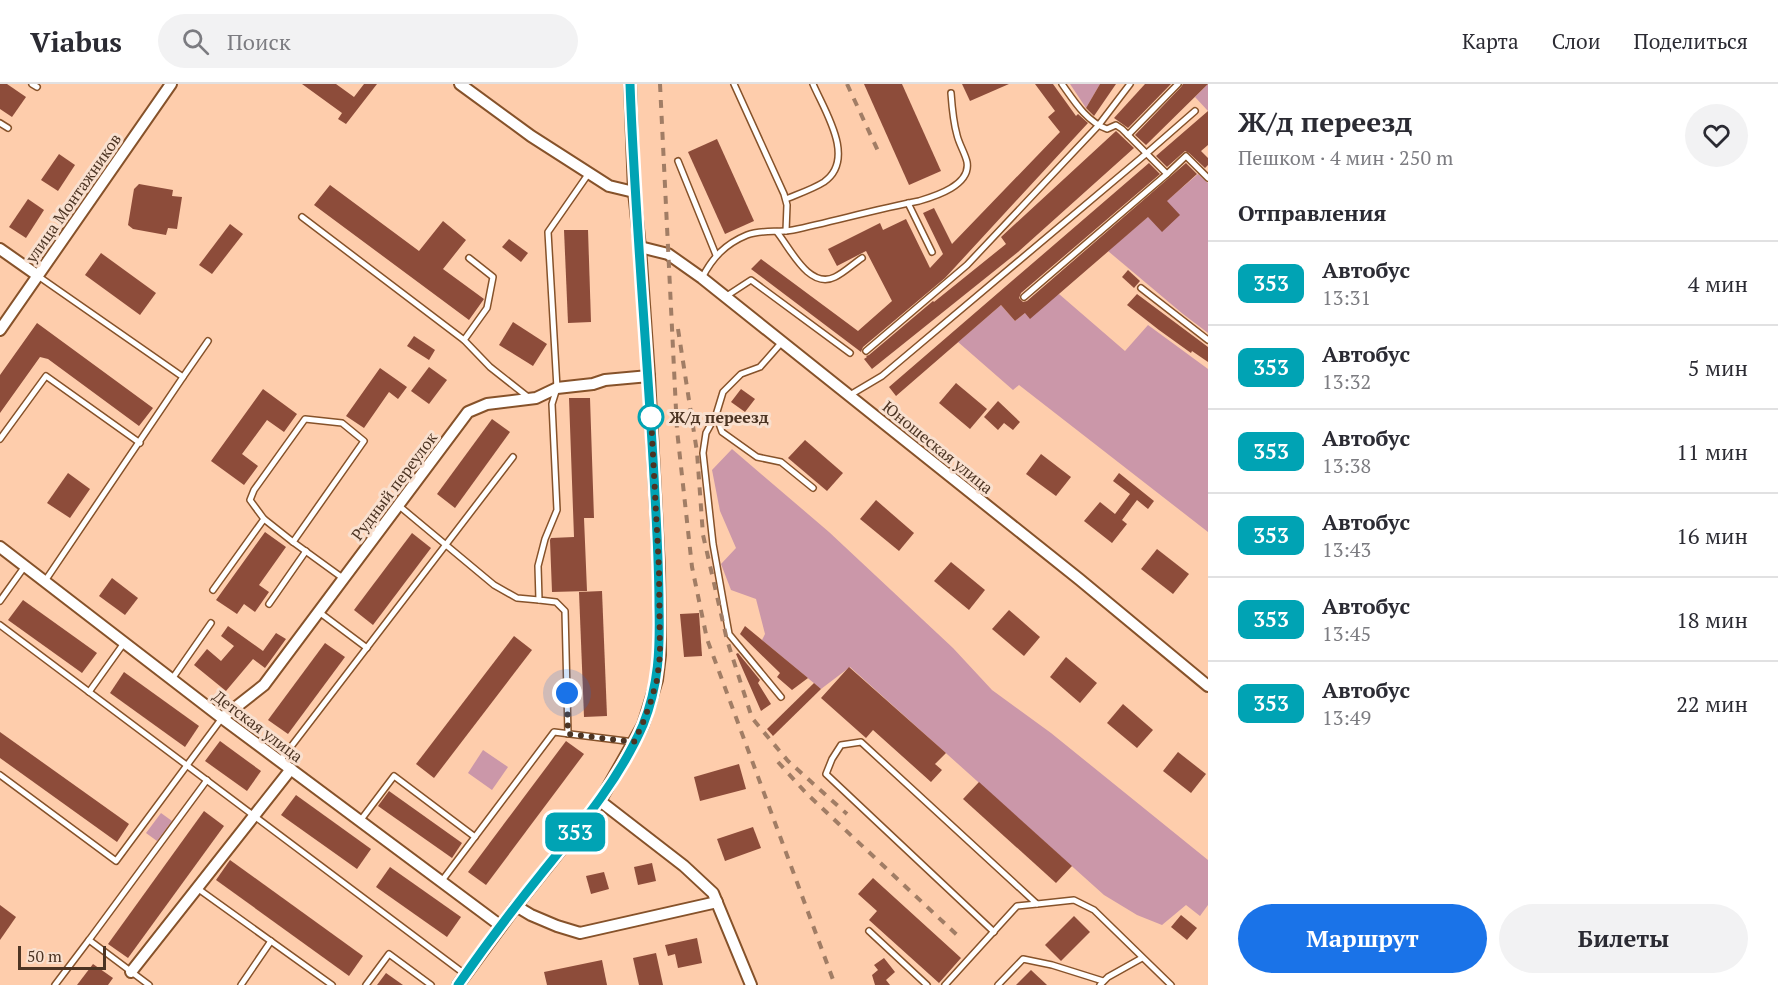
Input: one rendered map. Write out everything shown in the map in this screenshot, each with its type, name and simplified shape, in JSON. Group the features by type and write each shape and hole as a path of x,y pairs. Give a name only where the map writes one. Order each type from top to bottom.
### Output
{"street":[{"name":"улица Монтажников","path":"0,330 171,84"},
{"path":"460,84 531,136 609,186 634,192"},
{"path":"458,985 516,906 600,801 634,742 657,680 660,655 659,569 649,376 634,192 630,84"},
{"name":"Юношеская улица","path":"640,247 668,254 702,278 1079,579 1208,686"},
{"path":"0,249 37,275"},
{"name":"Рудный переулок","path":"222,718 264,685 468,412 487,404 536,398 557,388 649,376"},
{"name":"Детская улица","path":"0,546 222,718 501,926"},
{"path":"130,972 291,769"},
{"path":"600,801 684,866 713,893 751,985"},
{"path":"516,906 557,926 580,933 717,902"}],"lane":[{"path":"734,84 786,199 786,231"},
{"path":"786,199 825,182 837,164 838,140 813,84"},
{"path":"1062,84 1074,102 1098,126 1107,129 1116,125 1167,174"},
{"path":"866,351 968,265 1098,126 1130,84"},
{"path":"1128,135 1178,84"},
{"path":"702,278 716,255 750,234 786,231 928,198 962,180 967,164 954,126 951,93"},
{"path":"850,395 882,376 1195,111"},
{"path":"0,123 8,128"},
{"path":"1024,297 1186,156 1208,178"},
{"path":"678,161 716,255"},
{"path":"539,600 538,566 545,539 557,510 552,404 557,388 548,232 589,173"},
{"path":"908,203 932,252"},
{"path":"302,217 464,340 490,367 530,399"},
{"path":"777,232 803,268 818,278 835,277 862,258"},
{"path":"464,340 487,308 493,278 469,258"},
{"path":"37,275 183,377"},
{"path":"725,297 751,280 850,353"},
{"path":"1140,288 1208,340"},
{"path":"45,581 208,341"},
{"path":"781,697 729,634 713,544 703,453 706,433 716,415 723,392 741,374 760,367 782,342"},
{"path":"0,439 46,376 140,443"},
{"path":"716,415 722,432 757,457 781,462 813,488"},
{"path":"293,542 364,441 342,423 305,419 254,490 250,500 264,519 293,542 344,579"},
{"path":"280,761 513,457"},
{"path":"398,505 494,585 517,598 556,602 565,611 568,734"},
{"path":"213,590 264,519"},
{"path":"269,604 306,551"},
{"path":"0,601 25,566"},
{"path":"319,612 367,648"},
{"path":"172,679 211,623"},
{"path":"0,625 466,975"},
{"path":"89,692 124,642"},
{"path":"0,775 116,861 222,718"},
{"path":"441,882 554,732 634,742"},
{"path":"994,932 826,774 832,759 842,745 861,742 1037,904"},
{"path":"360,821 394,776 475,837"},
{"path":"55,985 207,780"},
{"path":"197,888 332,985"},
{"path":"945,985 1017,906 1074,900 1094,909 1171,985"},
{"path":"869,931 927,985"},
{"path":"89,940 149,985"},
{"path":"241,985 271,940"},
{"path":"366,985 389,954 430,985"},
{"path":"998,985 1023,959 1052,965 1102,983 1108,977 1142,958"}],"shaded area":[{"path":"1070,84 1100,84 1086,108"},
{"path":"1208,84 1208,111 1195,97"},
{"path":"1198,174 1208,183 1208,333 1108,251"},
{"path":"1059,294 1125,351 1148,325 1208,369 1208,532 1019,385 1013,390 958,342 1001,305 1015,321"},
{"path":"732,449 829,532 953,648 992,690 1051,733 1208,860 1208,905 1200,916 1186,905 1162,925 1137,915 1104,895 850,667 821,689 762,640 765,634 756,599 731,590 721,564 736,548 720,511 712,470"},
{"path":"483,750 508,767 492,790 468,773"},
{"path":"161,813 172,821 157,841 146,833"}],"building":[{"path":"0,84 7,84 26,97 12,117 0,109"},
{"path":"302,84 336,84 354,97 364,84 377,84 346,124 338,119 342,113"},
{"path":"864,84 902,84 941,171 909,185"},
{"path":"962,84 1009,84 970,101"},
{"path":"1035,84 1053,84 1076,116 1078,114 1088,123 945,278 863,347 861,352 751,269 761,259 858,331 892,301 866,251 837,266 828,249 880,223 883,230 906,219 930,268 943,254 923,213 934,208 952,244 1060,132 1048,117 1055,111"},
{"path":"1100,84 1116,84 1094,116 1086,108"},
{"path":"1145,84 1171,84 1128,128 1114,118"},
{"path":"1183,84 1208,84 1146,145 1135,135"},
{"path":"1208,111 1208,145 1201,151 1208,158 1208,165 1205,168 1185,151 1167,167 1156,156"},
{"path":"1116,131 1134,148 1018,252 872,369 864,359 866,356 1006,244 1001,237"},
{"path":"717,139 754,221 725,234 688,152"},
{"path":"59,154 75,165 58,191 41,180"},
{"path":"1149,163 1160,174 1021,293 1019,298 1023,302 1027,301 1186,163 1197,174 1167,201 1180,215 1162,232 1148,217 1030,319 1025,313 1015,321 1001,305 896,396 889,387"},
{"path":"139,184 173,190 172,196 182,197 177,229 168,228 166,235 133,229 128,225 134,189"},
{"path":"330,185 419,251 443,221 466,240 443,269 484,299 469,320 314,205"},
{"path":"28,199 44,210 26,238 9,227"},
{"path":"230,224 243,234 212,274 199,265"},
{"path":"564,230 588,230 591,322 568,323"},
{"path":"509,239 528,253 521,262 502,247"},
{"path":"101,253 156,293 140,315 85,275"},
{"path":"1128,270 1140,281 1134,288 1122,277"},
{"path":"1137,294 1208,347 1208,362 1192,351 1191,353 1127,305"},
{"path":"513,322 547,344 533,366 499,345"},
{"path":"37,323 153,408 139,426 48,359 40,357 0,413 0,375"},
{"path":"414,336 435,350 429,360 407,346"},
{"path":"429,367 447,380 429,404 411,391"},
{"path":"380,368 407,387 398,399 389,392 364,428 346,416"},
{"path":"956,383 987,409 970,429 939,403"},
{"path":"263,389 297,414 284,432 267,420 242,454 258,466 244,485 211,461"},
{"path":"741,389 755,399 745,412 731,402"},
{"path":"569,398 590,398 594,518 584,518 587,591 552,592 550,540 551,538 574,537"},
{"path":"998,401 1020,422 1013,430 1004,423 998,430 984,417"},
{"path":"492,419 510,432 455,508 437,494"},
{"path":"805,440 843,473 827,491 788,458"},
{"path":"1041,454 1071,477 1056,496 1026,474"},
{"path":"68,473 90,489 70,518 47,503"},
{"path":"1119,473 1154,501 1148,509 1137,500 1122,520 1127,524 1112,543 1084,521 1100,502 1115,514 1130,494 1113,481"},
{"path":"876,500 914,533 899,551 860,519"},
{"path":"265,532 286,547 259,585 269,592 255,612 244,604 237,614 216,600"},
{"path":"412,533 431,548 373,625 354,610"},
{"path":"1157,549 1189,574 1173,594 1141,569"},
{"path":"951,562 985,590 969,610 934,581"},
{"path":"112,578 138,598 125,615 99,596"},
{"path":"602,591 607,716 584,717 579,592"},
{"path":"23,600 97,653 82,673 8,620"},
{"path":"1009,610 1040,637 1024,656 992,629"},
{"path":"699,613 702,656 684,657 680,614"},
{"path":"228,626 263,651 276,633 286,639 265,668 253,659 226,691 194,665 207,649 221,661 234,646 221,636"},
{"path":"745,626 808,678 792,690 777,677 780,673 740,634"},
{"path":"514,636 532,650 434,778 416,764"},
{"path":"325,643 345,657 288,734 268,720"},
{"path":"738,653 760,680 758,683 771,704 761,711 736,654"},
{"path":"1066,657 1097,683 1080,703 1050,677"},
{"path":"849,667 946,753 935,764 942,770 931,782 873,730 866,738 821,698"},
{"path":"124,672 199,726 185,747 110,693"},
{"path":"814,683 821,689 773,736 767,729"},
{"path":"1123,704 1153,730 1137,748 1107,723"},
{"path":"0,732 129,824 117,842 0,758"},
{"path":"220,741 261,771 247,791 205,761"},
{"path":"566,741 584,754 486,885 468,872"},
{"path":"1178,752 1206,774 1191,793 1163,771"},
{"path":"739,764 746,789 700,801 694,777"},
{"path":"979,782 1072,866 1056,883 963,799"},
{"path":"389,791 462,843 452,858 378,806"},
{"path":"296,795 371,849 357,869 281,815"},
{"path":"204,811 224,826 128,958 108,944"},
{"path":"753,827 761,848 725,861 717,839"},
{"path":"230,860 363,956 349,976 216,880"},
{"path":"652,863 656,881 638,885 634,867"},
{"path":"390,867 461,917 447,937 376,887"},
{"path":"604,872 609,889 591,894 586,876"},
{"path":"873,878 961,958 939,983 869,920 877,911 858,894"},
{"path":"0,905 16,917 0,940"},
{"path":"1181,915 1197,928 1187,940 1171,927"},
{"path":"1074,916 1090,932 1061,961 1045,945"},
{"path":"697,938 702,963 678,968 675,954 668,956 665,945"},
{"path":"656,953 663,985 639,985 633,958"},
{"path":"884,958 895,972 886,980 890,985 875,985 872,975 878,970 874,965"},
{"path":"602,960 607,985 547,985 544,972"},
{"path":"93,964 113,978 108,985 77,985"},
{"path":"1031,970 1047,985 1016,985"},
{"path":"386,973 403,985 377,985"}],"railway":[{"path":"660,84 677,430 692,567 707,639 835,985"},
{"path":"847,84 879,153"},
{"path":"678,329 697,452 703,535 727,640 752,718 788,761 847,814"},
{"path":"778,762 806,793 957,935"}],"bus line":[{"name":"353","path":"458,985 516,906 600,801 634,742 657,680 660,655 659,569 649,376 634,192 630,84"}],"place":[{"name":"Ж/д переезд","path":"651,417"}],"route":[{"path":"567,693 568,734 634,742 650,704 657,680 660,655 659,569 651,417"}]}
